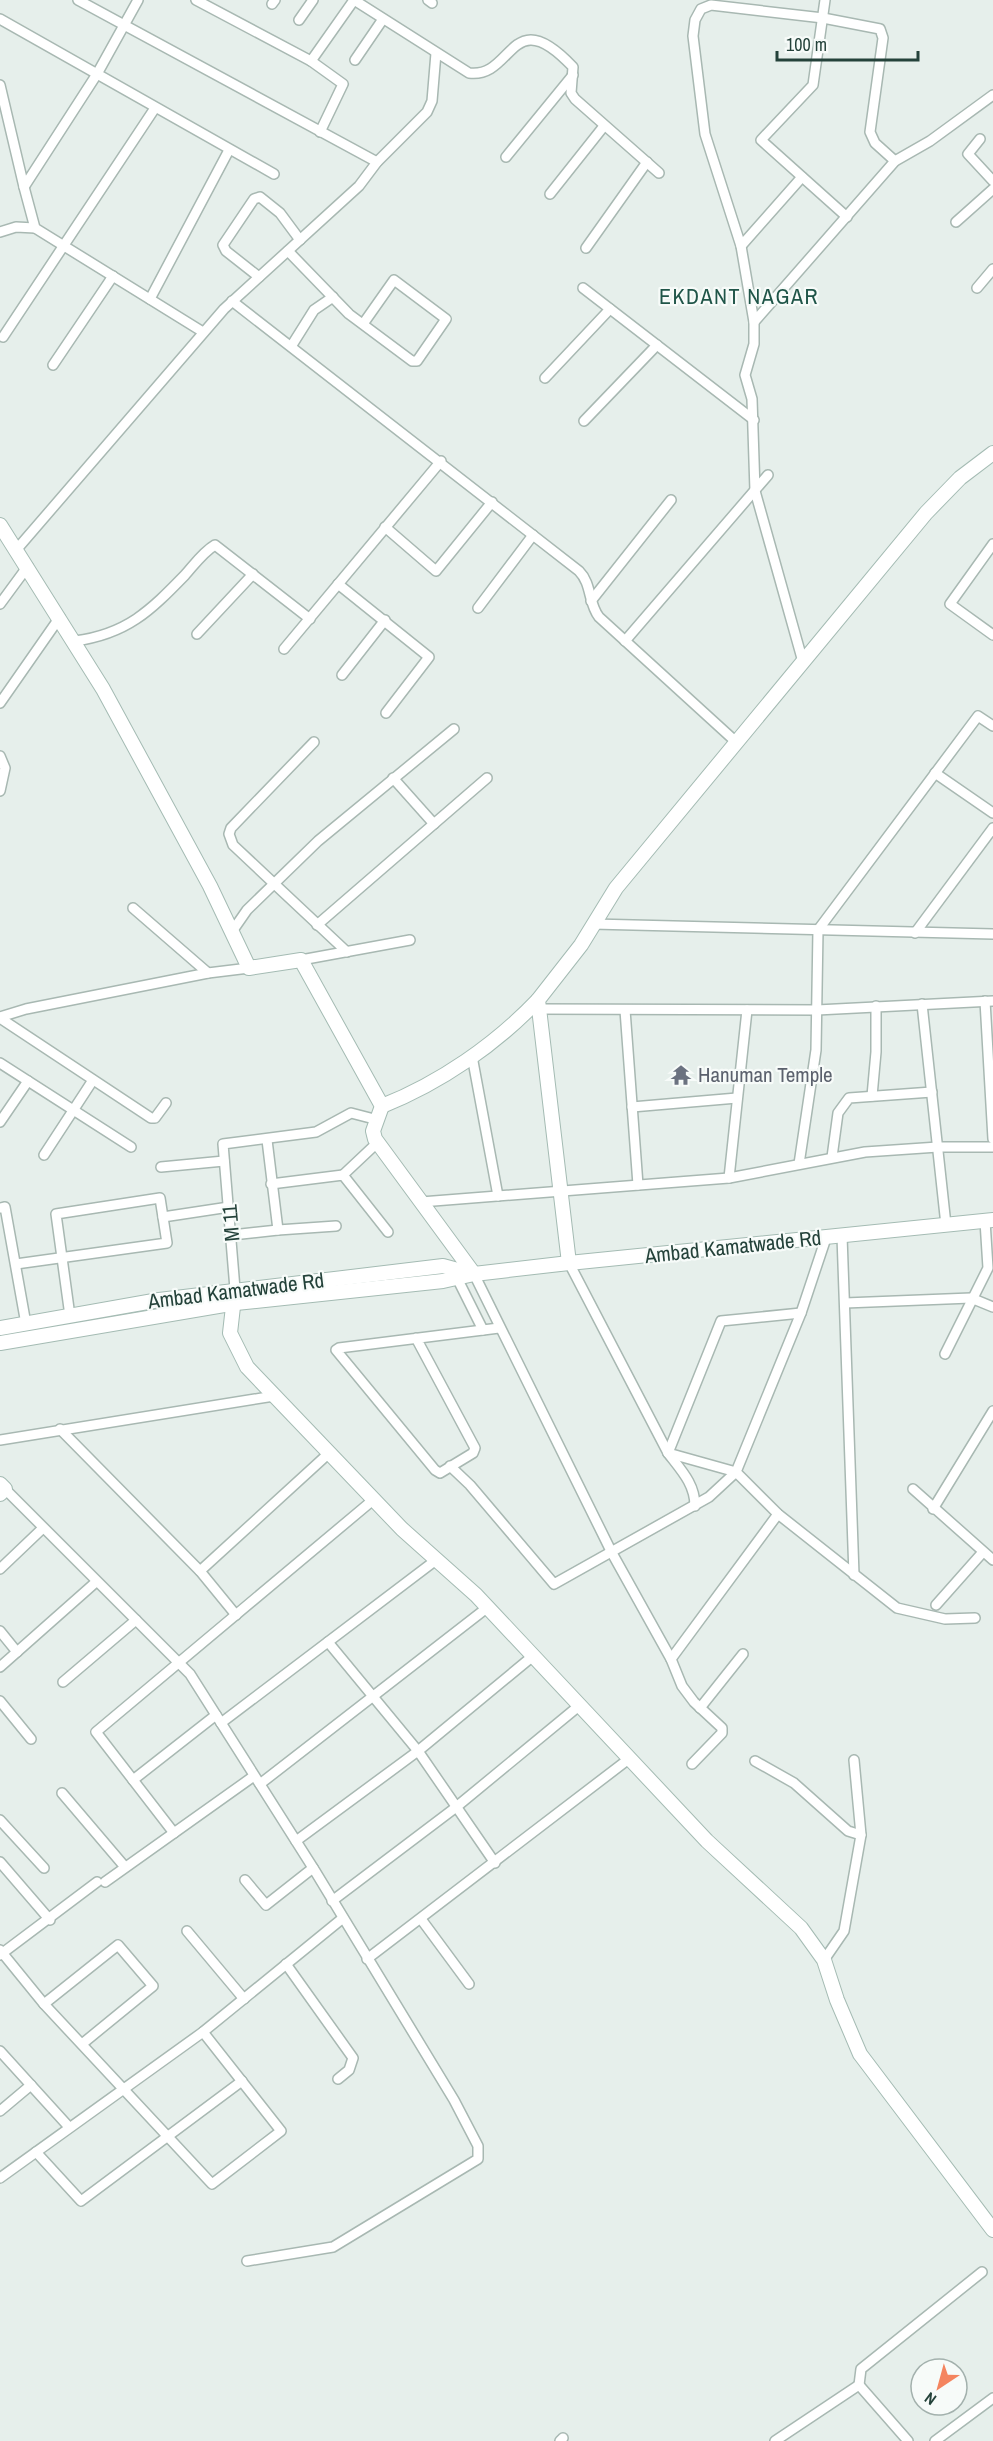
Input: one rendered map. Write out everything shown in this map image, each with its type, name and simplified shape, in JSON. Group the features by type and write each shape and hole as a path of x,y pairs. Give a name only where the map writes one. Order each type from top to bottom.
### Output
{"street":[{"path":"78,0 377,162"},
{"path":"24,188 97,75 138,0"},
{"path":"196,0 311,61 344,84 321,132"},
{"path":"299,20 313,0"},
{"path":"311,61 354,0 465,71 478,73 525,38 535,36 543,39 571,64 574,74 572,96 659,173"},
{"path":"825,0 813,85 762,140 847,217"},
{"path":"803,662 755,490 752,392 745,375 754,344 754,322 741,246 705,134 693,36 695,20 701,9 711,5 823,18 875,27 882,32 870,132 875,142 896,161"},
{"path":"0,19 274,174"},
{"path":"355,60 383,19"},
{"path":"17,549 232,301 359,186 377,162 431,107 436,53"},
{"path":"506,158 574,74"},
{"path":"0,85 35,228"},
{"path":"754,322 896,161 930,141 993,95"},
{"path":"3,337 155,108"},
{"path":"550,194 604,126"},
{"path":"980,139 968,154 993,180"},
{"path":"150,299 229,150"},
{"path":"586,248 647,162"},
{"path":"741,246 802,177"},
{"path":"956,222 993,189"},
{"path":"259,277 226,251 223,245 254,199 260,197 275,209 300,240"},
{"path":"0,232 16,227 35,228 203,332"},
{"path":"288,251 363,324 415,361 446,319 394,280 363,324"},
{"path":"977,288 993,268"},
{"path":"53,365 113,276"},
{"path":"583,288 754,420"},
{"path":"292,345 314,310 333,297"},
{"path":"232,301 441,461 585,578 591,601 599,617 735,741"},
{"path":"545,378 610,309"},
{"path":"584,421 657,345"},
{"path":"278,1230 267,1140 316,1132 351,1113 380,1113 506,1033 539,1005 581,945 616,888 735,741 926,513 960,478 993,453"},
{"path":"284,650 441,461"},
{"path":"625,642 768,475"},
{"path":"591,601 671,500"},
{"path":"385,527 436,571 492,502"},
{"path":"0,525 75,641 210,886 249,968"},
{"path":"478,608 533,535"},
{"path":"993,544 950,604 993,635"},
{"path":"75,641 98,637 120,629 148,613 214,545 310,618"},
{"path":"0,604 28,566"},
{"path":"197,634 253,574"},
{"path":"338,584 429,657 386,713"},
{"path":"0,703 60,617"},
{"path":"342,675 385,620"},
{"path":"799,1164 816,1050 818,930 978,716 993,726"},
{"path":"231,933 247,910 345,817 453,729"},
{"path":"314,742 230,831 233,845 347,952"},
{"path":"0,756 5,768 0,791"},
{"path":"934,773 993,813"},
{"path":"393,778 434,824"},
{"path":"317,925 488,778"},
{"path":"915,933 993,828"},
{"path":"133,908 208,973"},
{"path":"593,924 993,934"},
{"path":"0,1018 26,1009 208,973 301,960 410,940"},
{"path":"301,960 380,1113 374,1131 377,1143 474,1274 612,1553 671,1659 682,1686 700,1708 723,1730 692,1764"},
{"path":"539,1005 626,1010 817,1010 989,1001 993,1139"},
{"path":"922,1004 946,1225"},
{"path":"539,1005 569,1263 668,1453 686,1477 695,1495 695,1506"},
{"path":"872,1096 876,1052 876,1006"},
{"path":"626,1010 638,1185"},
{"path":"729,1179 747,1010"},
{"path":"0,1018 153,1119 166,1103"},
{"path":"472,1056 498,1196"},
{"path":"0,1063 131,1147"},
{"path":"44,1155 93,1080"},
{"path":"0,1122 28,1081"},
{"path":"832,1157 838,1113 849,1098 932,1092"},
{"path":"632,1107 737,1098"},
{"name":"M 11","path":"235,1296 232,1235 223,1144 267,1140"},
{"path":"271,1184 343,1174 377,1143"},
{"path":"421,1202 729,1179 832,1157 938,1147 993,1147"},
{"path":"161,1167 224,1161"},
{"path":"343,1174 388,1232"},
{"path":"16,1264 62,1256 168,1243 160,1198 56,1214 62,1256 70,1316"},
{"path":"0,1208 5,1207 26,1324"},
{"path":"163,1217 229,1207"},
{"path":"945,1354 988,1268 989,1221"},
{"name":"Ambad Kamatwade Rd","path":"0,1343 235,1296 457,1278 569,1263 989,1221"},
{"path":"232,1235 336,1226"},
{"path":"842,1236 854,1575"},
{"path":"450,1466 470,1485 554,1584 695,1506 718,1491 736,1472 801,1312 826,1238"},
{"name":"Ambad Kamatwade Rd","path":"0,1328 70,1316 235,1296 443,1266 474,1274"},
{"path":"457,1278 483,1330"},
{"path":"235,1296 230,1333 247,1367 373,1500 488,1607 707,1841 801,1928 824,1960 837,2001 860,2054 993,2230"},
{"path":"845,1303 971,1298 993,1307"},
{"path":"668,1453 721,1321 801,1312"},
{"path":"416,1338 475,1448 473,1453 440,1473 435,1470 336,1350 339,1348 416,1338 499,1328"},
{"path":"0,1440 274,1396"},
{"path":"933,1509 993,1411"},
{"path":"60,1429 200,1571 236,1615"},
{"path":"668,1453 736,1472 778,1514 897,1608 945,1619 975,1618"},
{"path":"200,1571 328,1454"},
{"path":"2,1489 190,1674 313,1868 478,2146 478,2159 333,2247 247,2262"},
{"path":"913,1489 993,1560"},
{"path":"174,1833 96,1732 373,1500"},
{"path":"671,1659 778,1514"},
{"path":"0,1569 43,1528"},
{"path":"936,1605 983,1552"},
{"path":"133,1780 328,1642 436,1560"},
{"path":"0,1667 96,1582"},
{"path":"203,2032 281,2131 212,2184 44,2004 1,1953 101,1882 257,1780 488,1607"},
{"path":"63,1682 136,1620"},
{"path":"0,1631 17,1652"},
{"path":"328,1642 418,1751 455,1808 495,1863"},
{"path":"700,1708 743,1654"},
{"path":"296,1841 418,1751 533,1656"},
{"path":"0,1701 32,1739"},
{"path":"332,1901 455,1808 580,1705"},
{"path":"367,1959 630,1758"},
{"path":"824,1960 844,1930 861,1835 854,1760"},
{"path":"755,1761 794,1783 848,1831 861,1835"},
{"path":"62,1793 125,1867"},
{"path":"0,1820 44,1868"},
{"path":"0,1862 50,1920"},
{"path":"245,1880 266,1905 313,1868"},
{"path":"0,2178 203,2032 343,1918"},
{"path":"421,1919 469,1984"},
{"path":"187,1931 244,1999"},
{"path":"44,2004 118,1945 153,1986 82,2044"},
{"path":"286,1964 353,2058 349,2070 338,2079"},
{"path":"0,2051 69,2127"},
{"path":"36,2152 81,2201 242,2081"},
{"path":"0,2111 31,2085"},
{"path":"908,2441 859,2385 861,2369 982,2272"},
{"path":"775,2441 859,2385"},
{"path":"935,2441 993,2398"}],"place":[{"name":"Hanuman Temple","path":"681,1075"}],"district":[{"name":"EKDANT NAGAR","path":"739,296"}]}
